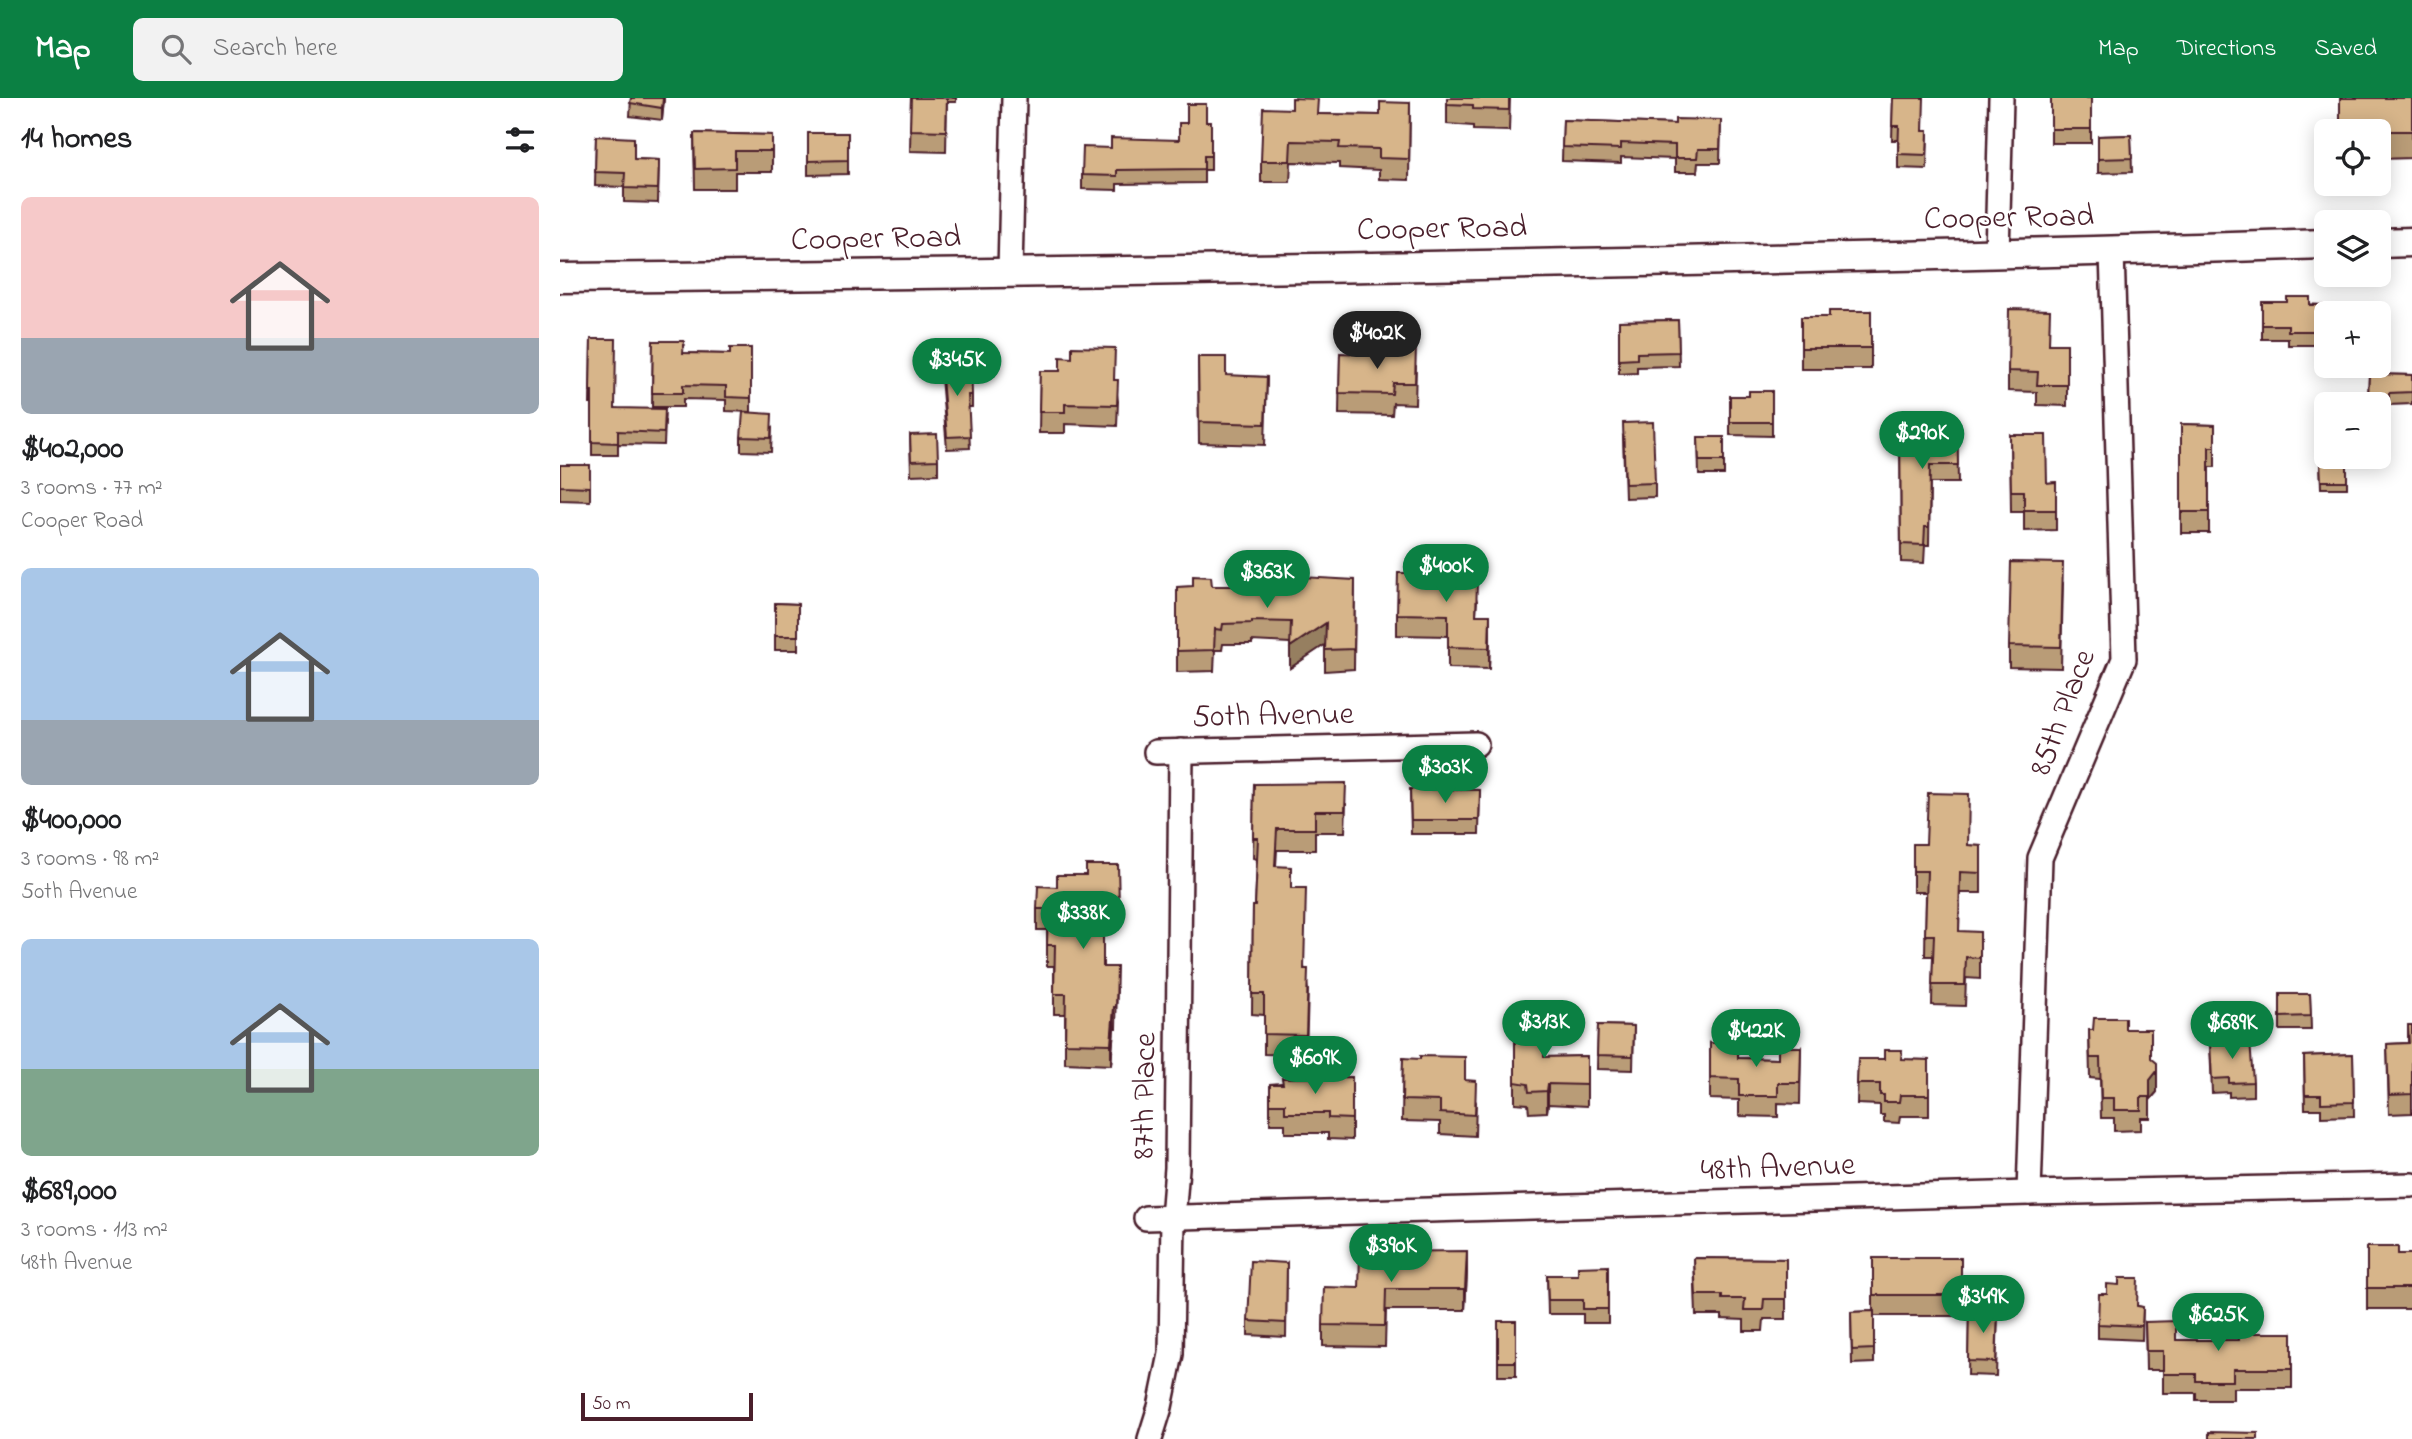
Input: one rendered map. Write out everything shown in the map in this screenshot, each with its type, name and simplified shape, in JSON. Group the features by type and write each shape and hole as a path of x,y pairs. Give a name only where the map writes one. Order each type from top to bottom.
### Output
{"street":[{"path":"1010,273 1014,98"},
{"path":"1997,255 2001,98"},
{"path":"2391,243 2412,242"},
{"name":"Cooper Road","path":"560,278 1010,273 1997,255 2314,244"},
{"name":"85th Place","path":"2029,1192 2040,858 2124,659 2112,251"},
{"name":"50th Avenue","path":"1156,752 1476,744"},
{"name":"87th Place","path":"1150,1439 1171,1354 1173,1218 1177,1168 1181,751"},
{"name":"48th Avenue","path":"1146,1219 2029,1192 2412,1185"}],"building":[{"path":"631,98 663,98 662,108 630,103"},
{"path":"911,98 947,98 946,131 910,130"},
{"path":"1292,98 1318,99 1317,114 1380,115 1380,102 1410,103 1409,159 1379,158 1379,149 1339,148 1340,142 1291,141 1290,161 1261,161 1263,108 1292,109"},
{"path":"1447,98 1509,98 1509,110 1473,109 1473,105 1447,104"},
{"path":"1893,98 1924,98 1923,131 1928,131 1927,155 1898,154 1899,126 1892,126"},
{"path":"2051,98 2091,98 2091,129 2051,129"},
{"path":"2340,98 2412,98 2412,131 2391,131 2391,119 2340,119"},
{"path":"1187,104 1206,104 1206,122 1211,122 1211,156 1204,156 1204,169 1117,170 1117,176 1082,175 1083,147 1111,148 1111,138 1179,140 1179,123 1187,123"},
{"path":"1675,119 1721,120 1720,149 1698,149 1697,158 1675,158 1675,145 1621,143 1621,149 1562,147 1563,120 1675,124"},
{"path":"694,133 772,135 772,151 735,151 735,168 695,169"},
{"path":"808,133 848,133 848,160 808,161"},
{"path":"2131,135 2132,158 2098,159 2098,136"},
{"path":"596,136 634,138 634,159 659,160 658,189 624,188 625,173 595,172"},
{"path":"2287,297 2310,297 2310,305 2314,305 2314,331 2288,331 2288,325 2262,325 2262,302 2287,302"},
{"path":"2009,309 2050,310 2049,344 2067,344 2067,385 2037,385 2038,372 2008,371"},
{"path":"1829,311 1871,311 1871,348 1801,348 1801,317 1829,317"},
{"path":"1678,320 1679,352 1637,353 1637,359 1619,360 1619,321"},
{"path":"591,339 616,339 615,408 665,409 664,433 618,431 618,443 592,442"},
{"path":"653,341 684,341 683,353 730,354 730,348 751,348 751,398 726,397 726,386 683,385 683,393 652,393"},
{"path":"1390,344 1416,345 1415,383 1393,383 1392,394 1339,393 1340,353 1390,355"},
{"path":"1072,347 1115,348 1114,380 1118,380 1117,405 1065,404 1065,412 1039,412 1040,371 1060,371 1060,357 1072,358"},
{"path":"1198,357 1226,357 1226,375 1267,377 1265,424 1199,422"},
{"path":"971,364 972,395 968,395 970,436 947,437 941,365"},
{"path":"2412,375 2412,392 2368,392 2369,378"},
{"path":"1749,391 1772,391 1772,422 1730,422 1730,396 1749,396"},
{"path":"743,412 772,414 771,438 741,437"},
{"path":"1957,421 1958,465 1930,465 1929,527 1925,527 1924,545 1901,544 1900,422"},
{"path":"1653,422 1655,483 1625,484 1623,423"},
{"path":"2181,424 2215,425 2215,447 2209,447 2209,512 2181,512"},
{"path":"937,434 938,460 911,461 910,435"},
{"path":"2010,435 2046,435 2047,483 2056,482 2056,510 2024,510 2024,491 2011,491"},
{"path":"1698,437 1724,437 1724,461 1699,461"},
{"path":"560,465 590,465 590,487 560,486"},
{"path":"2320,469 2347,469 2347,481 2321,481"},
{"path":"2011,562 2063,563 2061,647 2009,646"},
{"path":"1436,567 1471,569 1471,580 1477,580 1476,615 1490,615 1489,648 1448,647 1448,615 1397,614 1398,573 1435,573"},
{"path":"1193,576 1211,577 1212,586 1302,586 1302,577 1355,580 1354,649 1325,650 1326,623 1290,647 1291,622 1252,621 1223,624 1222,630 1215,629 1214,650 1177,651 1177,587 1193,586"},
{"path":"775,603 798,604 798,636 775,636"},
{"path":"1346,783 1345,811 1315,811 1315,829 1277,829 1275,866 1291,867 1291,888 1306,888 1306,1035 1264,1034 1264,994 1252,994 1253,906 1258,838 1253,838 1254,784"},
{"path":"1410,789 1480,790 1479,820 1411,820"},
{"path":"1928,793 1969,794 1968,845 1981,846 1981,873 1960,872 1959,931 1980,932 1980,958 1966,957 1965,985 1932,985 1934,935 1925,935 1927,871 1913,871 1913,844 1926,844"},
{"path":"1086,865 1118,865 1119,906 1103,906 1103,967 1117,967 1116,1007 1111,1044 1065,1043 1066,994 1054,994 1055,945 1047,945 1048,909 1037,909 1038,886 1057,887 1057,875 1086,875"},
{"path":"2280,994 2310,994 2311,1016 2280,1017"},
{"path":"2094,1018 2125,1018 2125,1029 2151,1029 2151,1058 2157,1063 2157,1071 2150,1080 2150,1097 2141,1097 2141,1110 2114,1110 2114,1098 2101,1098 2100,1058 2090,1058 2089,1030 2093,1030"},
{"path":"1543,1019 1544,1057 1587,1056 1587,1085 1548,1084 1547,1091 1529,1092 1528,1084 1515,1082 1515,1020"},
{"path":"1598,1025 1634,1026 1633,1056 1597,1055"},
{"path":"2408,1025 2412,1025 2412,1094 2389,1095 2387,1044 2409,1043"},
{"path":"2250,1040 2253,1082 2229,1083 2229,1078 2212,1079 2210,1042"},
{"path":"1710,1043 1738,1043 1738,1058 1778,1059 1778,1047 1801,1047 1800,1083 1778,1083 1778,1096 1739,1096 1739,1079 1710,1078"},
{"path":"1884,1050 1902,1050 1901,1059 1929,1060 1929,1095 1900,1095 1899,1102 1884,1102 1884,1095 1880,1095 1880,1084 1857,1084 1858,1059 1884,1059"},
{"path":"2353,1054 2354,1102 2321,1103 2321,1095 2305,1095 2304,1056"},
{"path":"1420,1056 1465,1057 1465,1080 1476,1081 1475,1115 1440,1113 1440,1101 1402,1100 1403,1058 1420,1059"},
{"path":"1352,1077 1352,1119 1328,1118 1328,1113 1285,1113 1285,1104 1270,1104 1270,1084 1283,1084 1282,1078"},
{"path":"2367,1247 2398,1247 2398,1254 2412,1254 2412,1288 2367,1288"},
{"path":"1467,1251 1465,1289 1386,1289 1385,1326 1323,1325 1324,1287 1359,1288 1360,1252"},
{"path":"1694,1258 1786,1259 1786,1299 1764,1299 1763,1310 1744,1310 1745,1299 1722,1299 1722,1295 1696,1295"},
{"path":"1873,1258 1961,1258 1961,1295 1873,1295"},
{"path":"1251,1261 1287,1263 1286,1323 1248,1321"},
{"path":"1608,1266 1608,1309 1583,1309 1583,1300 1548,1300 1547,1275 1578,1275 1578,1267"},
{"path":"2119,1278 2138,1278 2137,1306 2143,1307 2142,1326 2098,1324 2099,1294 2107,1294 2107,1284 2119,1285"},
{"path":"1969,1309 1998,1310 1996,1362 1968,1361"},
{"path":"1874,1311 1874,1349 1852,1350 1851,1312"},
{"path":"1498,1321 1516,1321 1516,1362 1498,1362"},
{"path":"2176,1321 2176,1340 2239,1340 2239,1333 2292,1333 2292,1369 2233,1369 2233,1381 2196,1381 2196,1374 2163,1374 2163,1351 2146,1351 2145,1322"},
{"path":"2209,1432 2258,1433 2258,1439 2209,1439"}]}
